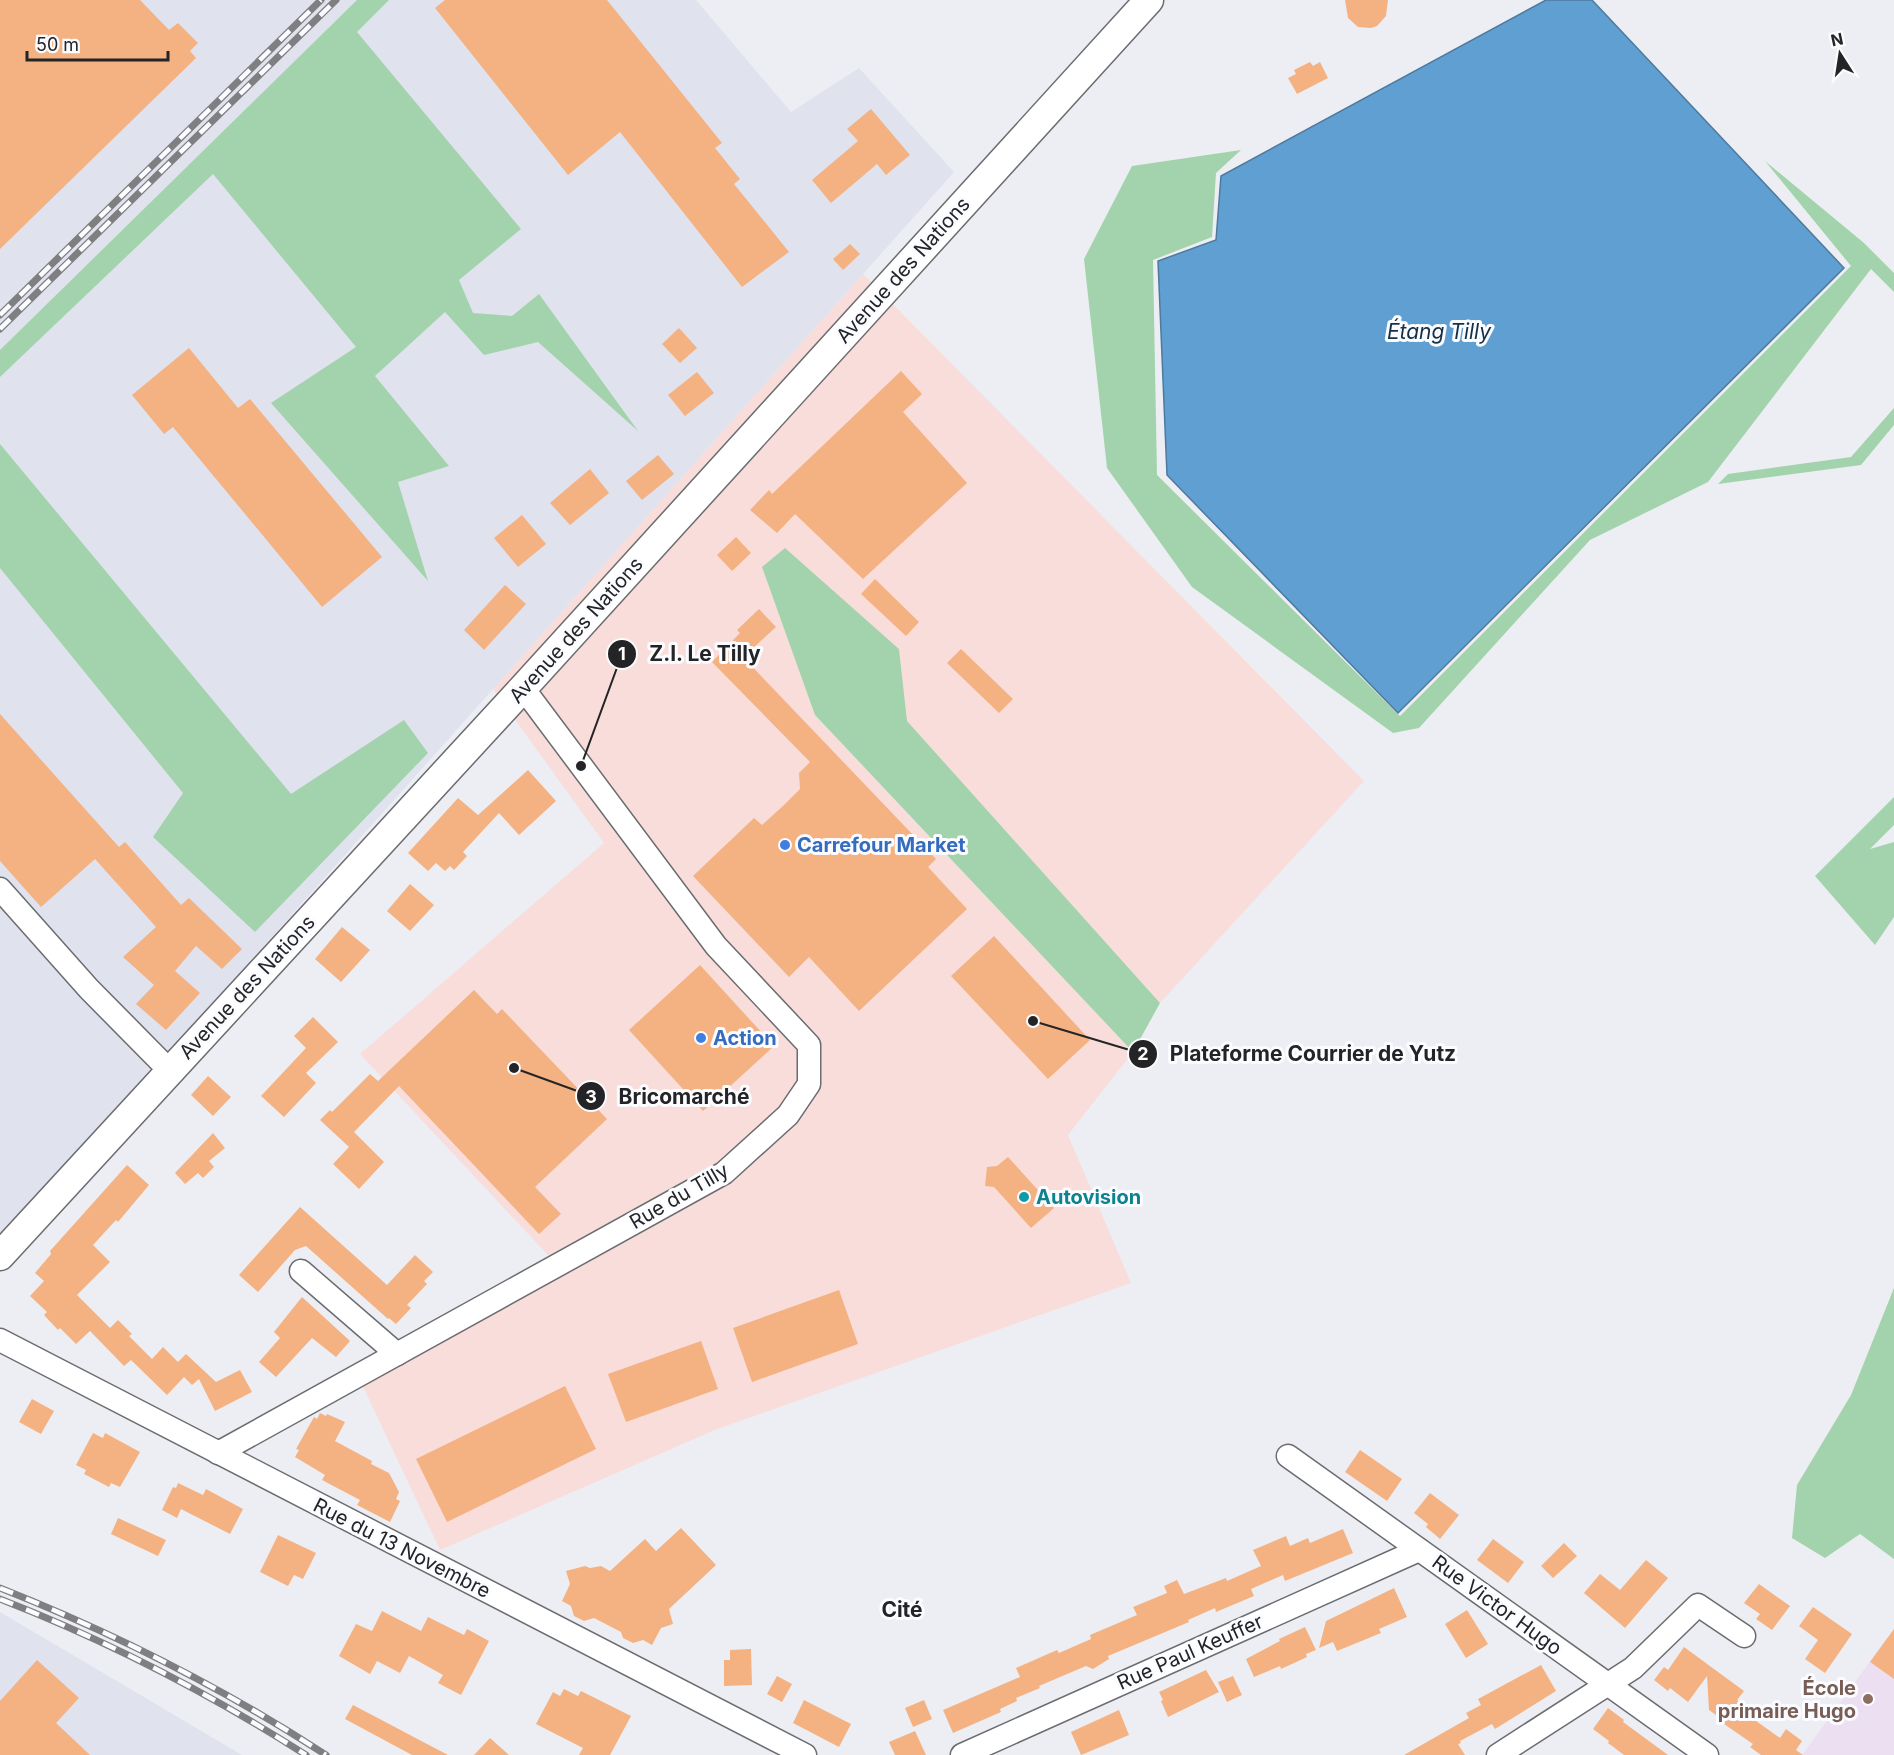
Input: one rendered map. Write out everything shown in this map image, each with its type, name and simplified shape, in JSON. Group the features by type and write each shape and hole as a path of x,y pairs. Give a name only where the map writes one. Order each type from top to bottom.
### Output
{"main road":[{"name":"Avenue des Nations","path":"0,1256 523,688 1149,0"}],"street":[{"name":"Rue du Tilly","path":"218,1453 724,1173 788,1116 809,1084 809,1045 716,946 523,688"},
{"path":"0,889 89,989 170,1071"},
{"path":"301,1271 397,1354"},
{"name":"Rue du 13 Novembre","path":"0,1340 805,1755"},
{"name":"Rue Victor Hugo","path":"1288,1456 1707,1755"},
{"name":"Rue Paul Keuffer","path":"962,1755 1419,1550"},
{"path":"1498,1755 1633,1668 1698,1605 1744,1636"}],"shaded area":[{"path":"0,0 696,0 791,112 859,68 954,172 0,1242"},
{"path":"863,274 1364,781 1160,1003 906,721 899,649 785,549 815,715 1133,1052 1068,1135 1131,1283 717,1429 440,1550 358,1376 560,1268 360,1054 604,843 493,689"},
{"path":"0,1612 242,1755 0,1755"},
{"name":"École primaire Hugo","path":"1887,1638 1894,1643 1894,1755 1802,1755"}],"green space":[{"path":"357,0 389,0 357,32 521,229 459,280 473,313 512,316 539,294 638,431 538,342 484,355 445,312 375,376 449,466 398,482 428,581 271,403 356,347 213,174 0,377 0,350"},
{"path":"1241,150 1216,173 1212,237 1153,260 1157,475 1400,716 1851,266 1765,161 1864,243 1894,273 1894,292 1871,269 1708,482 1590,540 1419,728 1393,733 1192,587 1107,468 1084,259 1132,166"},
{"path":"1894,408 1894,425 1861,465 1718,484 1728,474 1851,457"},
{"path":"0,444 291,794 404,720 428,753 255,932 153,837 183,793 0,568"},
{"path":"785,548 899,649 907,721 1160,1003 1133,1052 815,715 762,567"},
{"path":"1894,797 1894,825 1870,849 1894,842 1894,917 1875,945 1815,876"},
{"path":"1894,1288 1894,1559 1860,1534 1825,1558 1792,1538 1797,1485 1851,1395"}],"water":[{"name":"Étang Tilly","path":"1546,0 1592,0 1844,268 1398,713 1167,475 1158,261 1216,240 1221,176"}],"building":[{"path":"0,0 140,0 169,30 178,23 198,43 190,51 196,58 0,249"},
{"path":"445,0 607,0 722,143 715,148 740,179 734,184 789,252 742,287 620,132 568,175 435,8"},
{"path":"1345,0 1388,0 1386,16 1377,26 1358,27 1348,18"},
{"path":"1310,62 1313,66 1320,62 1328,78 1297,94 1288,78 1296,74 1294,70"},
{"path":"871,109 910,155 886,175 877,164 831,203 812,180 858,141 847,129"},
{"path":"850,244 860,254 843,270 833,259"},
{"path":"679,328 697,348 680,363 662,344"},
{"path":"189,348 238,408 250,399 382,557 322,607 173,427 164,434 132,395"},
{"path":"901,371 922,394 903,412 967,483 863,579 795,514 777,533 750,510 769,490 772,494"},
{"path":"697,372 714,393 685,416 668,395"},
{"path":"658,455 674,474 642,500 626,481"},
{"path":"590,469 609,493 570,525 550,503"},
{"path":"522,515 546,544 518,567 494,538"},
{"path":"736,537 751,553 732,571 717,555"},
{"path":"875,579 919,622 906,636 861,594"},
{"path":"505,585 526,604 484,650 464,630"},
{"path":"759,609 776,627 743,657 936,859 928,867 967,909 859,1011 809,957 789,977 693,876 754,818 762,825 783,806 800,789 799,773 810,762 712,662 740,633 737,630"},
{"path":"961,649 1013,699 999,713 947,663"},
{"path":"0,714 119,847 125,842 181,905 189,898 242,949 222,969 196,946 175,971 200,993 166,1030 136,1004 154,985 123,957 156,927 95,859 41,907 0,861"},
{"path":"528,770 556,801 519,835 499,813 463,852 467,856 454,870 450,866 445,871 436,863 428,871 408,853 458,798 478,815"},
{"path":"410,884 434,905 410,931 387,911"},
{"path":"342,927 370,950 341,982 315,959"},
{"path":"994,936 1090,1040 1048,1079 951,976"},
{"name":"Action","path":"700,965 774,1046 703,1111 629,1030"},
{"path":"474,990 497,1014 502,1009 607,1119 535,1187 561,1214 539,1234 399,1086 354,1132 384,1162 359,1189 333,1164 349,1147 320,1120 330,1110 332,1112 370,1074 378,1081"},
{"path":"313,1017 338,1042 306,1073 316,1083 284,1117 261,1096 306,1048 294,1036"},
{"path":"208,1076 231,1097 213,1116 191,1095"},
{"path":"213,1133 225,1148 209,1161 214,1167 203,1178 198,1173 185,1184 175,1173"},
{"name":"Autovision","path":"1008,1157 1054,1208 1031,1228 994,1187 985,1186 987,1167 997,1166"},
{"path":"127,1165 149,1185 118,1222 116,1220 93,1245 110,1262 77,1295 110,1328 118,1320 132,1334 129,1336 152,1359 163,1347 178,1362 186,1354 216,1382 240,1370 252,1392 215,1411 199,1379 192,1385 184,1377 167,1395 131,1360 124,1366 90,1331 76,1344 60,1328 58,1330 44,1315 47,1312 30,1296 44,1281 35,1273 51,1254 50,1251"},
{"path":"300,1207 387,1285 415,1255 433,1272 424,1281 427,1284 407,1305 411,1308 396,1324 306,1246 295,1250 258,1292 239,1275"},
{"path":"839,1290 858,1344 752,1382 733,1328"},
{"path":"302,1297 350,1341 336,1357 312,1338 276,1377 259,1362 280,1338 274,1332"},
{"path":"701,1341 718,1389 626,1422 608,1374"},
{"path":"565,1386 596,1449 447,1522 416,1459"},
{"path":"32,1399 54,1411 41,1434 19,1422"},
{"path":"320,1413 345,1422 335,1441 389,1473 399,1492 396,1499 400,1501 390,1522 357,1505 360,1500 322,1480 325,1475 295,1457 299,1450 296,1449 314,1417 317,1419"},
{"path":"93,1433 103,1438 105,1433 140,1452 120,1487 111,1483 109,1487 84,1474 86,1470 76,1465"},
{"path":"1360,1450 1402,1479 1387,1501 1345,1472"},
{"path":"178,1483 203,1495 206,1489 243,1509 230,1534 181,1509 177,1518 162,1510 173,1487 176,1488"},
{"path":"1430,1493 1459,1515 1440,1539 1426,1527 1428,1524 1414,1513"},
{"path":"118,1518 166,1540 158,1556 111,1534"},
{"path":"681,1528 716,1565 669,1609 673,1624 661,1628 652,1645 643,1640 633,1643 623,1638 621,1632 594,1618 584,1621 574,1616 571,1606 562,1601 570,1584 566,1571 585,1566 590,1568 601,1566 610,1571 645,1539 656,1551"},
{"path":"1343,1529 1353,1553 1285,1581 1283,1575 1251,1589 1254,1596 1216,1612 1215,1608 1188,1620 1189,1622 1108,1656 1109,1659 1093,1669 1086,1666 1039,1686 1040,1688 1016,1698 1017,1701 1000,1709 1001,1712 953,1733 943,1710 1020,1677 1016,1668 1057,1650 1059,1653 1091,1639 1090,1635 1137,1615 1133,1607 1167,1593 1164,1586 1177,1580 1184,1594 1226,1578 1227,1581 1261,1566 1253,1550 1286,1536 1290,1546 1308,1538 1310,1543"},
{"path":"278,1535 316,1553 303,1579 294,1575 288,1586 260,1572"},
{"path":"1493,1539 1524,1562 1508,1583 1477,1560"},
{"path":"1564,1543 1577,1556 1553,1578 1541,1566"},
{"path":"1646,1560 1668,1578 1625,1628 1584,1593 1600,1574 1620,1590"},
{"path":"1759,1584 1790,1606 1772,1630 1756,1619 1760,1614 1744,1603"},
{"path":"1394,1588 1407,1617 1379,1629 1381,1633 1337,1651 1333,1642 1319,1648 1326,1621"},
{"path":"1813,1607 1852,1634 1825,1673 1805,1659 1818,1640 1799,1626"},
{"path":"1467,1610 1488,1644 1466,1658 1445,1624"},
{"path":"382,1611 421,1631 428,1617 464,1635 467,1629 489,1641 461,1695 438,1683 443,1675 409,1656 400,1673 377,1661 370,1674 339,1656 356,1624 372,1631"},
{"path":"1305,1627 1316,1650 1306,1654 1307,1657 1281,1669 1280,1666 1254,1677 1246,1659 1280,1641 1279,1639"},
{"path":"1894,1629 1894,1679 1870,1662"},
{"path":"1684,1647 1744,1691 1737,1700 1753,1711 1749,1716 1780,1738 1786,1729 1802,1741 1796,1750 1803,1755 1761,1755 1750,1747 1753,1744 1724,1724 1723,1720 1709,1710 1707,1676 1688,1702 1670,1688 1668,1691 1654,1680 1664,1667 1668,1670"},
{"path":"751,1649 752,1685 724,1686 724,1660 730,1660 730,1650"},
{"path":"37,1660 79,1698 56,1723 90,1755 0,1755 0,1701"},
{"path":"1541,1665 1556,1691 1495,1729 1492,1724 1460,1741 1461,1743 1458,1744 1465,1755 1404,1755 1469,1718 1466,1713 1481,1705 1478,1699"},
{"path":"1206,1670 1219,1692 1168,1717 1159,1692"},
{"path":"777,1676 792,1684 782,1702 767,1694"},
{"path":"1233,1676 1242,1695 1227,1702 1218,1682"},
{"path":"564,1689 578,1696 581,1691 631,1716 610,1755 579,1755 583,1748 536,1724 553,1692 560,1696"},
{"path":"804,1700 851,1724 839,1747 793,1723"},
{"path":"924,1700 932,1719 913,1727 905,1708"},
{"path":"353,1705 448,1755 412,1755 345,1719"},
{"path":"1608,1708 1668,1755 1624,1755 1608,1743 1609,1741 1593,1729"},
{"path":"1119,1710 1129,1735 1081,1755 1071,1732"},
{"path":"915,1731 926,1755 895,1755 889,1742"},
{"path":"490,1738 509,1755 474,1755"}],"railway":[{"path":"0,315 321,0"},
{"path":"0,329 336,0"},
{"path":"0,1588 43,1605 167,1663 248,1707 326,1755"},
{"path":"0,1599 119,1650 195,1689 306,1755"}],"place":[{"name":"Z.I. Le Tilly","path":"581,766"},
{"name":"Carrefour Market","path":"785,845"},
{"name":"Plateforme Courrier de Yutz","path":"1033,1021"},
{"name":"Action","path":"701,1038"},
{"name":"Bricomarché","path":"514,1068"},
{"name":"Autovision","path":"1024,1197"},
{"name":"École primaire Hugo","path":"1868,1699"}],"district":[{"name":"Cité","path":"902,1610"}]}
